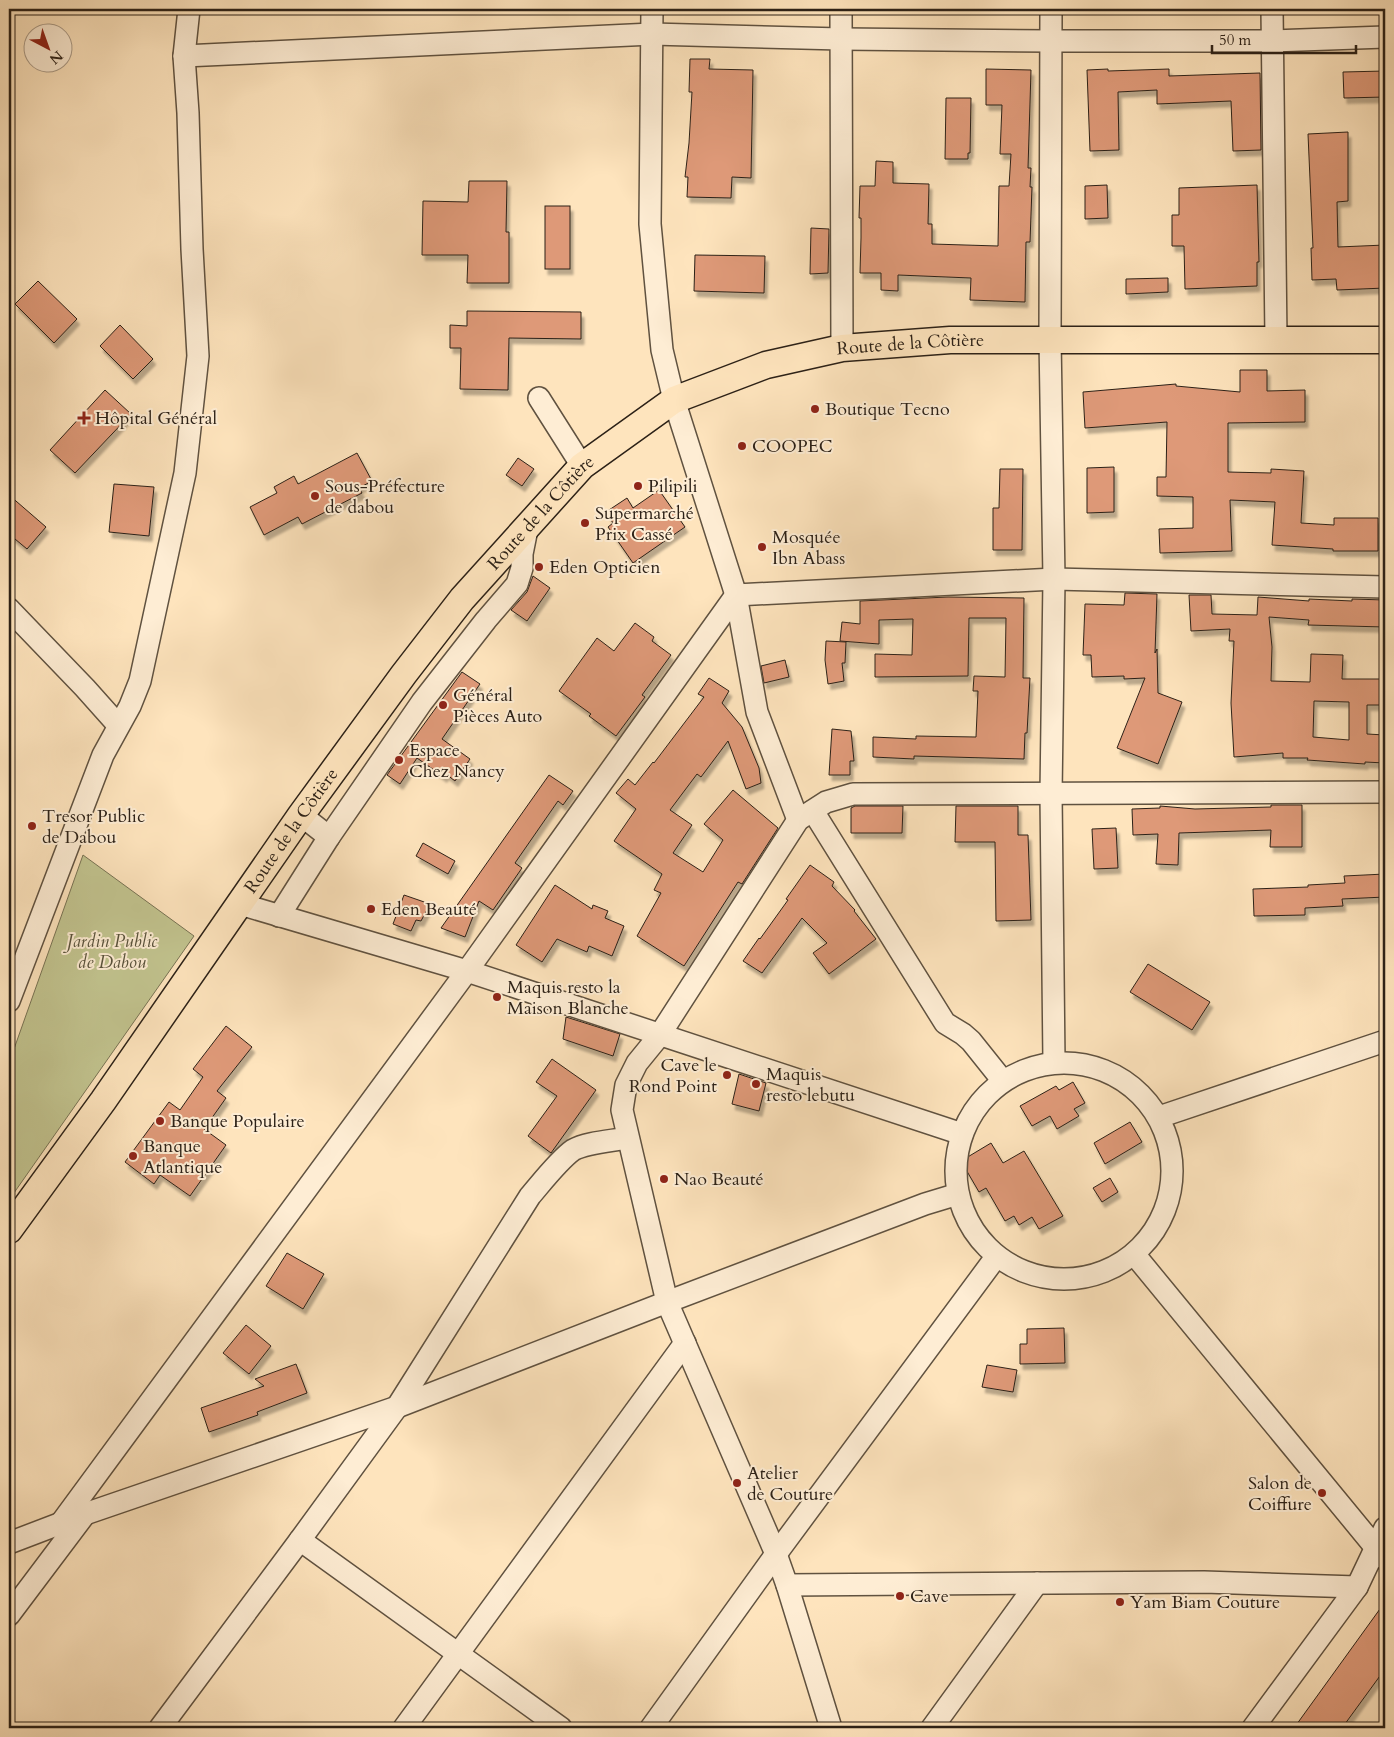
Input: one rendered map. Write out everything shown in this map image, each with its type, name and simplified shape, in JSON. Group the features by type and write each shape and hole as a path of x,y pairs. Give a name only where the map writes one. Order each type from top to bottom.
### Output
{"main road":[{"name":"Route de la Côtière","path":"9,1230 103,1101 301,816 404,674 462,599 582,466 674,400 766,365 842,348 950,340 1385,340"}],"street":[{"path":"9,1001 103,755 130,706 140,681 185,473 198,356 184,56 189,9"},
{"path":"652,9 650,224 662,350 674,400 736,595 757,712 806,815 945,1023 971,1041 1003,1081"},
{"path":"841,9 842,348"},
{"path":"1051,9 1050,339 1054,579 1051,794 1054,1062"},
{"path":"1272,9 1276,339"},
{"path":"184,56 652,34 841,39 1051,41 1272,41 1385,37"},
{"path":"540,398 582,466"},
{"path":"279,916 329,837 422,702 516,584 522,568 522,554 528,524"},
{"path":"736,595 1054,579 1385,587"},
{"path":"61,1523 467,971 736,595"},
{"path":"462,599 486,620"},
{"path":"9,609 118,725"},
{"path":"404,674 422,702"},
{"path":"831,1728 776,1554 667,1302 627,1138 622,1110 626,1086 637,1063 659,1036 806,815 826,802 852,794 1385,792"},
{"path":"301,816 329,837"},
{"path":"240,904 467,971 659,1036 962,1134"},
{"path":"1159,1117 1385,1041"},
{"path":"1054,1062 1086,1064 1115,1074 1140,1093 1159,1117 1172,1152 1171,1190 1158,1225 1134,1254 1102,1272 1066,1280 1029,1274 996,1257 972,1229 958,1194 956,1164 962,1134 978,1104 1003,1081 1028,1068 1054,1062"},
{"path":"160,1728 397,1407 530,1196 553,1169 574,1150 627,1138"},
{"path":"9,1543 85,1514 397,1407 924,1204 958,1194"},
{"path":"1134,1254 1381,1553"},
{"path":"651,1728 776,1554 996,1257"},
{"path":"404,1728 685,1343"},
{"path":"9,1615 85,1514"},
{"path":"1253,1728 1381,1553 1385,1528"},
{"path":"300,1540 561,1728"},
{"path":"787,1585 1204,1582 1357,1587"},
{"path":"932,1728 1037,1583"}],"green space":[{"name":"Jardin Public de Dabou","path":"83,855 194,936 9,1200 9,1063"}],"building":[{"path":"690,59 710,59 709,69 753,70 751,178 732,177 731,198 687,197 688,177 685,177 692,92 689,92"},
{"path":"986,69 1031,70 1028,168 1031,168 1030,187 1032,187 1030,242 1026,242 1025,302 970,300 971,278 898,275 898,291 881,290 881,273 860,273 860,186 875,186 876,161 893,162 893,183 929,184 928,224 932,224 932,244 998,246 999,186 1009,186 1011,154 1000,154 1002,105 986,105"},
{"path":"1108,69 1108,71 1169,69 1169,76 1260,73 1261,150 1233,151 1231,101 1157,104 1157,90 1118,92 1119,150 1090,151 1087,70"},
{"path":"1385,71 1385,97 1344,98 1343,72"},
{"path":"946,98 971,98 970,153 968,153 968,159 945,159"},
{"path":"1348,132 1348,201 1337,202 1338,247 1385,245 1385,288 1337,290 1336,279 1312,280 1311,248 1313,248 1308,134"},
{"path":"469,181 507,181 506,232 509,232 509,283 467,283 468,255 422,255 423,201 468,202"},
{"path":"1107,185 1108,218 1085,219 1085,186"},
{"path":"1257,185 1259,262 1257,262 1257,286 1185,289 1184,246 1172,246 1172,215 1179,215 1179,188"},
{"path":"545,206 570,206 570,269 545,269"},
{"path":"811,228 829,229 828,273 810,274"},
{"path":"695,255 765,256 764,293 694,291"},
{"path":"1168,278 1168,292 1126,294 1126,279"},
{"path":"38,281 77,319 54,343 15,304"},
{"path":"467,311 581,312 581,339 509,338 508,390 460,389 461,348 450,348 450,325 467,326"},
{"path":"120,325 153,359 133,379 100,346"},
{"path":"1240,370 1267,370 1267,391 1305,390 1305,422 1228,423 1228,472 1271,473 1271,469 1304,471 1301,523 1334,525 1334,518 1378,518 1378,551 1333,551 1333,549 1272,545 1275,502 1230,500 1232,551 1160,553 1159,529 1193,528 1193,497 1157,496 1157,477 1166,477 1167,422 1085,428 1083,392 1176,384 1176,386 1240,392"},
{"path":"105,390 131,414 75,473 50,450"},
{"name":"Sous-Préfecture de dabou","path":"357,453 372,481 359,488 362,493 302,524 298,517 264,535 250,507 277,493 274,487 294,476 298,484"},
{"path":"518,458 534,469 522,486 506,475"},
{"path":"1114,467 1114,512 1087,513 1087,468"},
{"path":"1000,469 1023,469 1022,550 993,550 993,508 999,508"},
{"path":"114,484 154,487 149,536 109,532"},
{"path":"659,490 685,527 633,563 608,527 613,523 606,512 627,498 633,508"},
{"path":"9,495 46,527 27,549 9,534"},
{"path":"533,576 550,588 527,621 511,610 527,592"},
{"path":"1125,593 1157,594 1155,653 1157,649 1158,693 1182,702 1158,764 1117,748 1145,678 1124,679 1124,676 1092,677 1091,655 1083,655 1085,604 1124,605"},
{"path":"1189,595 1211,595 1212,614 1257,615 1258,597 1309,601 1309,599 1385,600 1385,627 1308,625 1309,620 1269,617 1272,647 1271,681 1310,682 1311,654 1343,655 1342,679 1381,679 1380,705 1367,705 1367,734 1385,735 1385,763 1365,762 1365,764 1307,760 1308,758 1283,758 1283,753 1234,757 1231,703 1234,641 1229,641 1230,629 1191,631","holes":["1314,701 1349,702 1349,740 1313,737"]},
{"path":"948,597 1024,598 1023,678 1030,678 1024,759 914,756 914,759 873,757 873,737 916,739 916,736 976,737 978,691 973,691 974,676 1005,677 1006,618 969,618 968,676 875,677 875,654 912,655 913,619 879,620 879,644 840,641 842,622 860,624 860,601"},
{"path":"635,623 654,637 652,641 671,655 642,695 645,697 616,736 589,716 591,714 559,691 597,638 614,651"},
{"path":"826,641 846,642 845,663 842,663 844,681 828,684 825,660"},
{"path":"785,660 789,677 764,683 761,666"},
{"path":"462,672 480,684 442,739 470,759 455,781 446,774 444,777 417,758 400,784 387,775"},
{"path":"709,678 729,691 722,703 742,727 759,768 761,783 746,789 728,741 701,777 697,774 670,810 692,825 673,853 703,872 723,840 704,824 733,790 778,828 742,884 738,882 684,966 637,936 661,893 654,890 662,874 614,841 636,809 616,793 628,779 635,785 654,763 704,697 698,694"},
{"path":"832,729 851,731 854,761 850,761 850,775 829,775"},
{"path":"549,775 573,791 563,805 558,801 515,863 522,868 493,910 479,901 465,937 441,928"},
{"path":"1271,805 1302,805 1302,847 1270,847 1271,830 1179,833 1178,865 1156,864 1158,834 1133,835 1132,809 1160,808 1160,806 1195,809 1271,807"},
{"path":"855,806 903,806 902,833 851,833 851,808"},
{"path":"956,806 1018,806 1018,835 1028,835 1031,920 996,921 995,842 955,842"},
{"path":"1116,828 1118,868 1094,869 1092,829"},
{"path":"423,843 455,861 448,874 416,856"},
{"path":"810,865 834,882 832,886 855,910 876,939 829,974 813,953 827,943 802,918 762,973 743,961 788,900 786,899"},
{"path":"1385,874 1385,897 1342,899 1343,906 1305,908 1305,915 1254,916 1253,889 1308,887 1308,885 1345,883 1344,876"},
{"path":"555,885 592,909 593,905 608,911 605,918 624,926 612,956 589,946 587,952 557,939 542,962 516,945"},
{"path":"404,895 430,904 421,921 416,920 411,931 393,924"},
{"path":"1148,964 1210,1002 1192,1030 1130,992"},
{"path":"566,1017 620,1034 613,1056 563,1039"},
{"path":"226,1026 252,1047 217,1091 226,1098 204,1129 226,1145 190,1196 160,1175 154,1184 125,1162 169,1102 180,1110 203,1077 193,1069"},
{"path":"552,1059 596,1090 551,1153 528,1136 557,1096 536,1082"},
{"path":"739,1074 766,1083 759,1111 732,1104"},
{"path":"1073,1082 1085,1103 1074,1109 1079,1116 1057,1129 1050,1116 1032,1126 1020,1106 1056,1086 1059,1090"},
{"path":"1130,1122 1142,1142 1105,1164 1094,1143"},
{"path":"991,1143 1003,1163 1024,1151 1063,1216 1039,1229 1032,1217 1019,1225 1014,1216 1005,1221 986,1188 979,1192 961,1161"},
{"path":"1110,1178 1118,1192 1102,1202 1093,1188"},
{"path":"287,1253 324,1274 303,1309 266,1286"},
{"path":"246,1325 271,1346 249,1374 223,1353"},
{"path":"1064,1328 1065,1363 1020,1364 1020,1344 1027,1344 1027,1329"},
{"path":"296,1364 307,1393 257,1412 258,1415 209,1432 201,1408 264,1386 255,1379"},
{"path":"987,1365 1017,1370 1013,1392 982,1387"},
{"path":"1385,1602 1385,1669 1342,1728 1294,1728"}],"place":[{"name":"Boutique Tecno","path":"815,409"},
{"name":"Hôpital Général","path":"84,418"},
{"name":"COOPEC","path":"742,446"},
{"name":"Pilipili","path":"638,486"},
{"name":"Sous-Préfecture de dabou","path":"315,496"},
{"name":"Supermarché Prix Cassé","path":"585,523"},
{"name":"Mosquée Ibn Abass","path":"762,547"},
{"name":"Eden Opticien","path":"539,567"},
{"name":"Général Pièces Auto","path":"443,705"},
{"name":"Espace Chez Nancy","path":"399,760"},
{"name":"Tresor Public de Dabou","path":"32,826"},
{"name":"Eden Beauté","path":"371,909"},
{"name":"Maquis resto la Maison Blanche","path":"497,997"},
{"name":"Cave le Rond Point","path":"727,1075"},
{"name":"Maquis resto lebutu","path":"756,1084"},
{"name":"Banque Populaire","path":"160,1121"},
{"name":"Banque Atlantique","path":"133,1156"},
{"name":"Nao Beauté","path":"664,1179"},
{"name":"Atelier de Couture","path":"737,1483"},
{"name":"Salon de Coiffure","path":"1322,1493"},
{"name":"Cave","path":"900,1596"},
{"name":"Yam Biam Couture","path":"1120,1602"}]}
